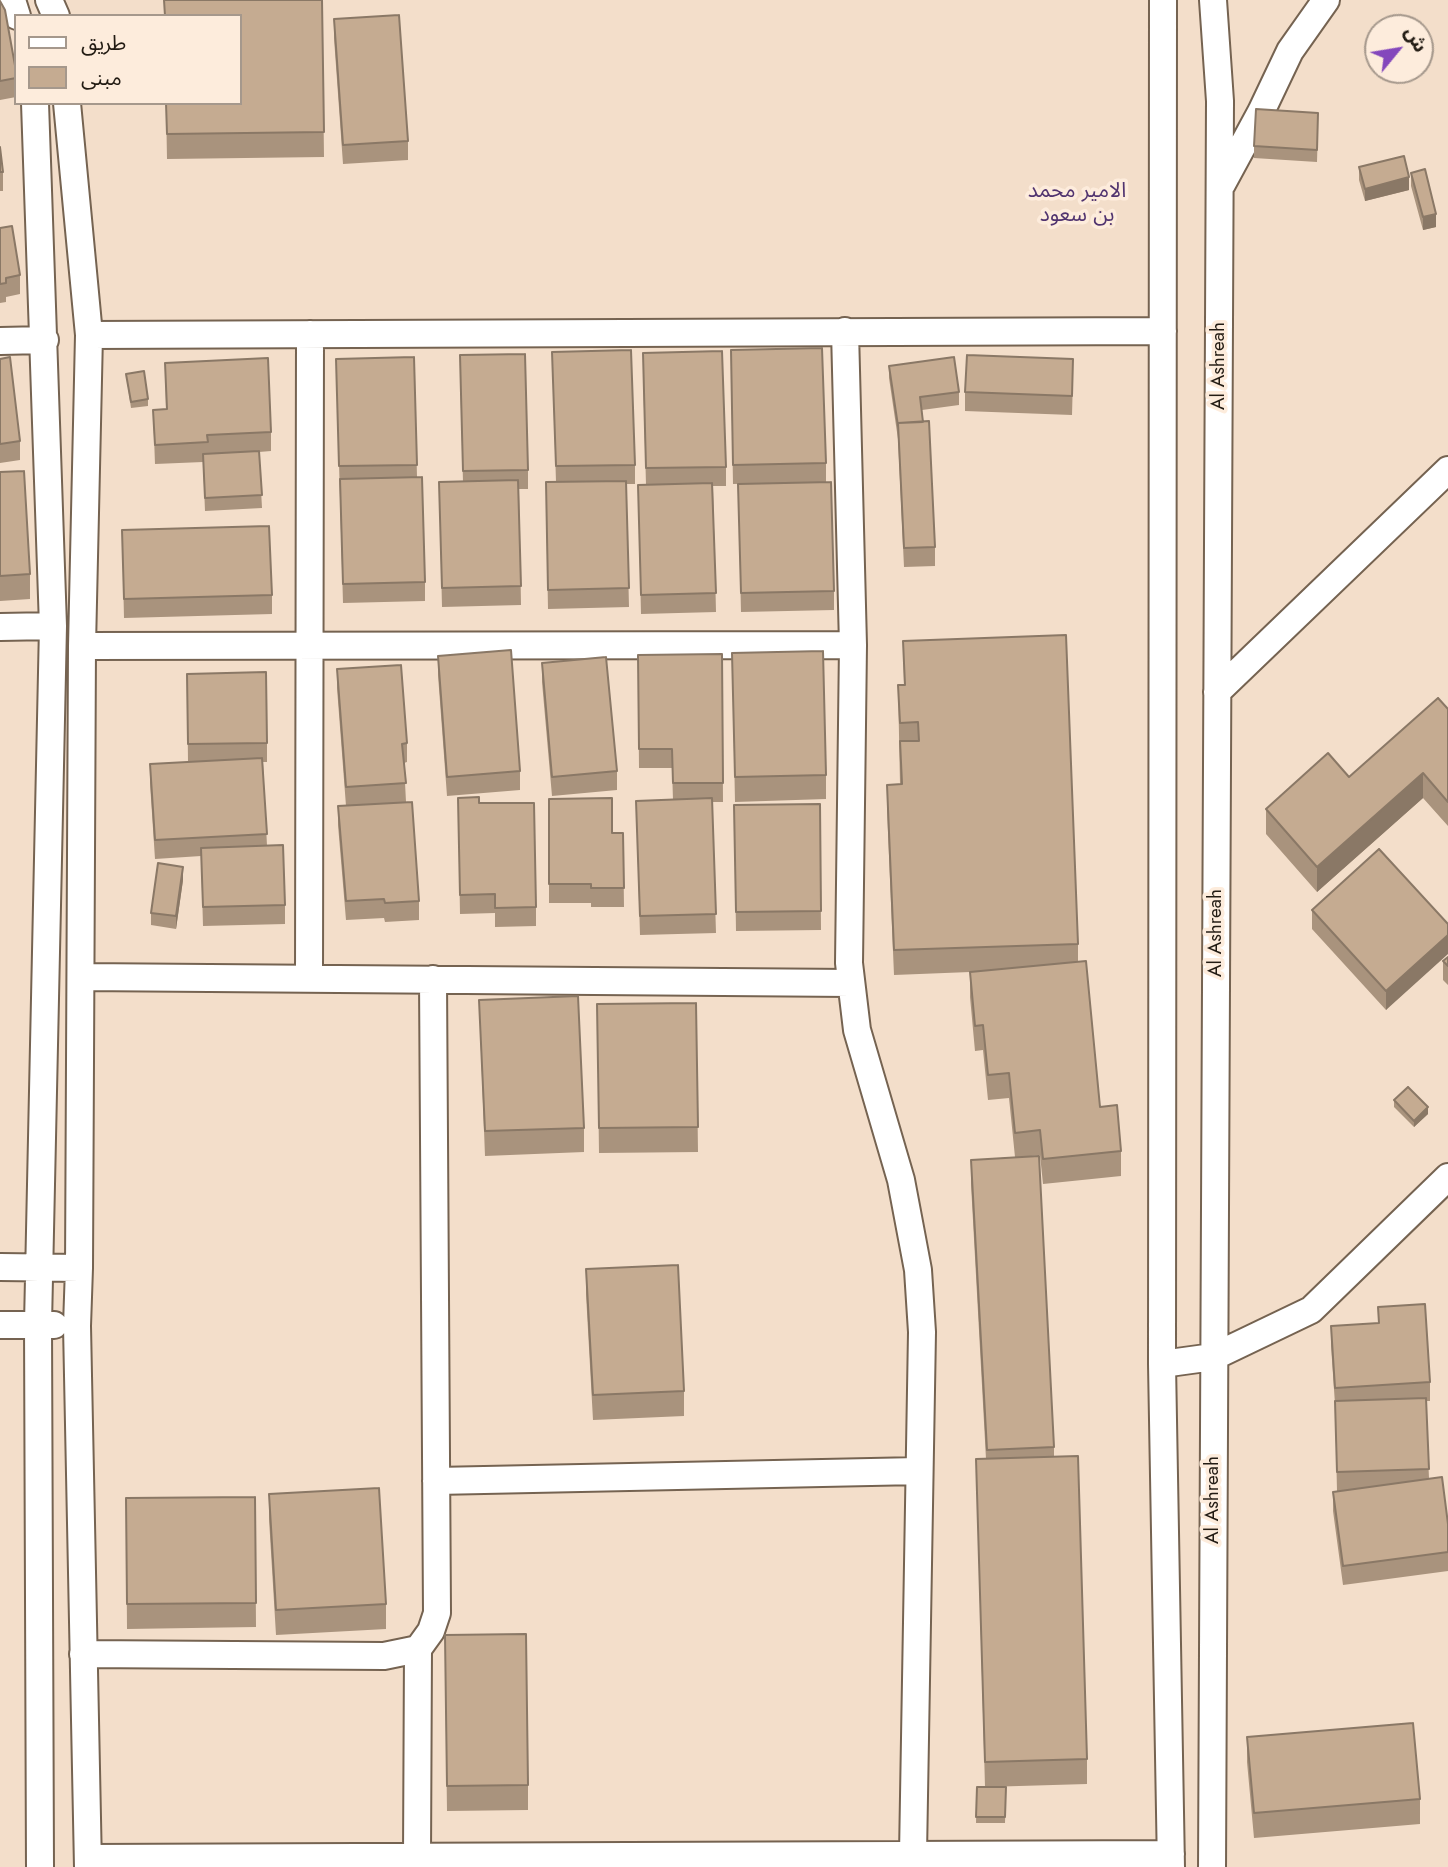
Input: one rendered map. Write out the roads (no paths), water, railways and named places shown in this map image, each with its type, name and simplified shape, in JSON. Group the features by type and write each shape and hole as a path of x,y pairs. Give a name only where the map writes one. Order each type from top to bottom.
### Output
{"street":[{"path":"67,105 89,335 82,646 77,1326 88,1862 371,1862 417,1856 913,1854 1171,1860 1162,1364 1163,0"},
{"name":"Al Ashreah","path":"1212,1867 1220,188 1220,101 1213,0"},
{"path":"1220,188 1290,51 1326,0"},
{"path":"35,105 53,626 38,1324 40,1867"},
{"path":"845,331 853,645 849,963 857,1030 901,1180 918,1270 922,1332 913,1854"},
{"path":"89,335 1163,331"},
{"path":"309,978 310,334"},
{"path":"0,341 45,340"},
{"path":"1217,692 1448,470"},
{"path":"0,627 53,626"},
{"path":"82,646 853,645"},
{"path":"80,977 851,983"},
{"path":"417,1856 418,1649 431,1631 437,1613 433,979"},
{"path":"1162,1364 1213,1357 1311,1310 1448,1177"},
{"path":"0,1267 79,1268"},
{"path":"0,1325 77,1326"},
{"path":"436,1480 919,1471"},
{"path":"83,1654 384,1656 418,1649"}],"district":[{"name":"الامير محمد بن سعود","path":"1077,204"}]}
